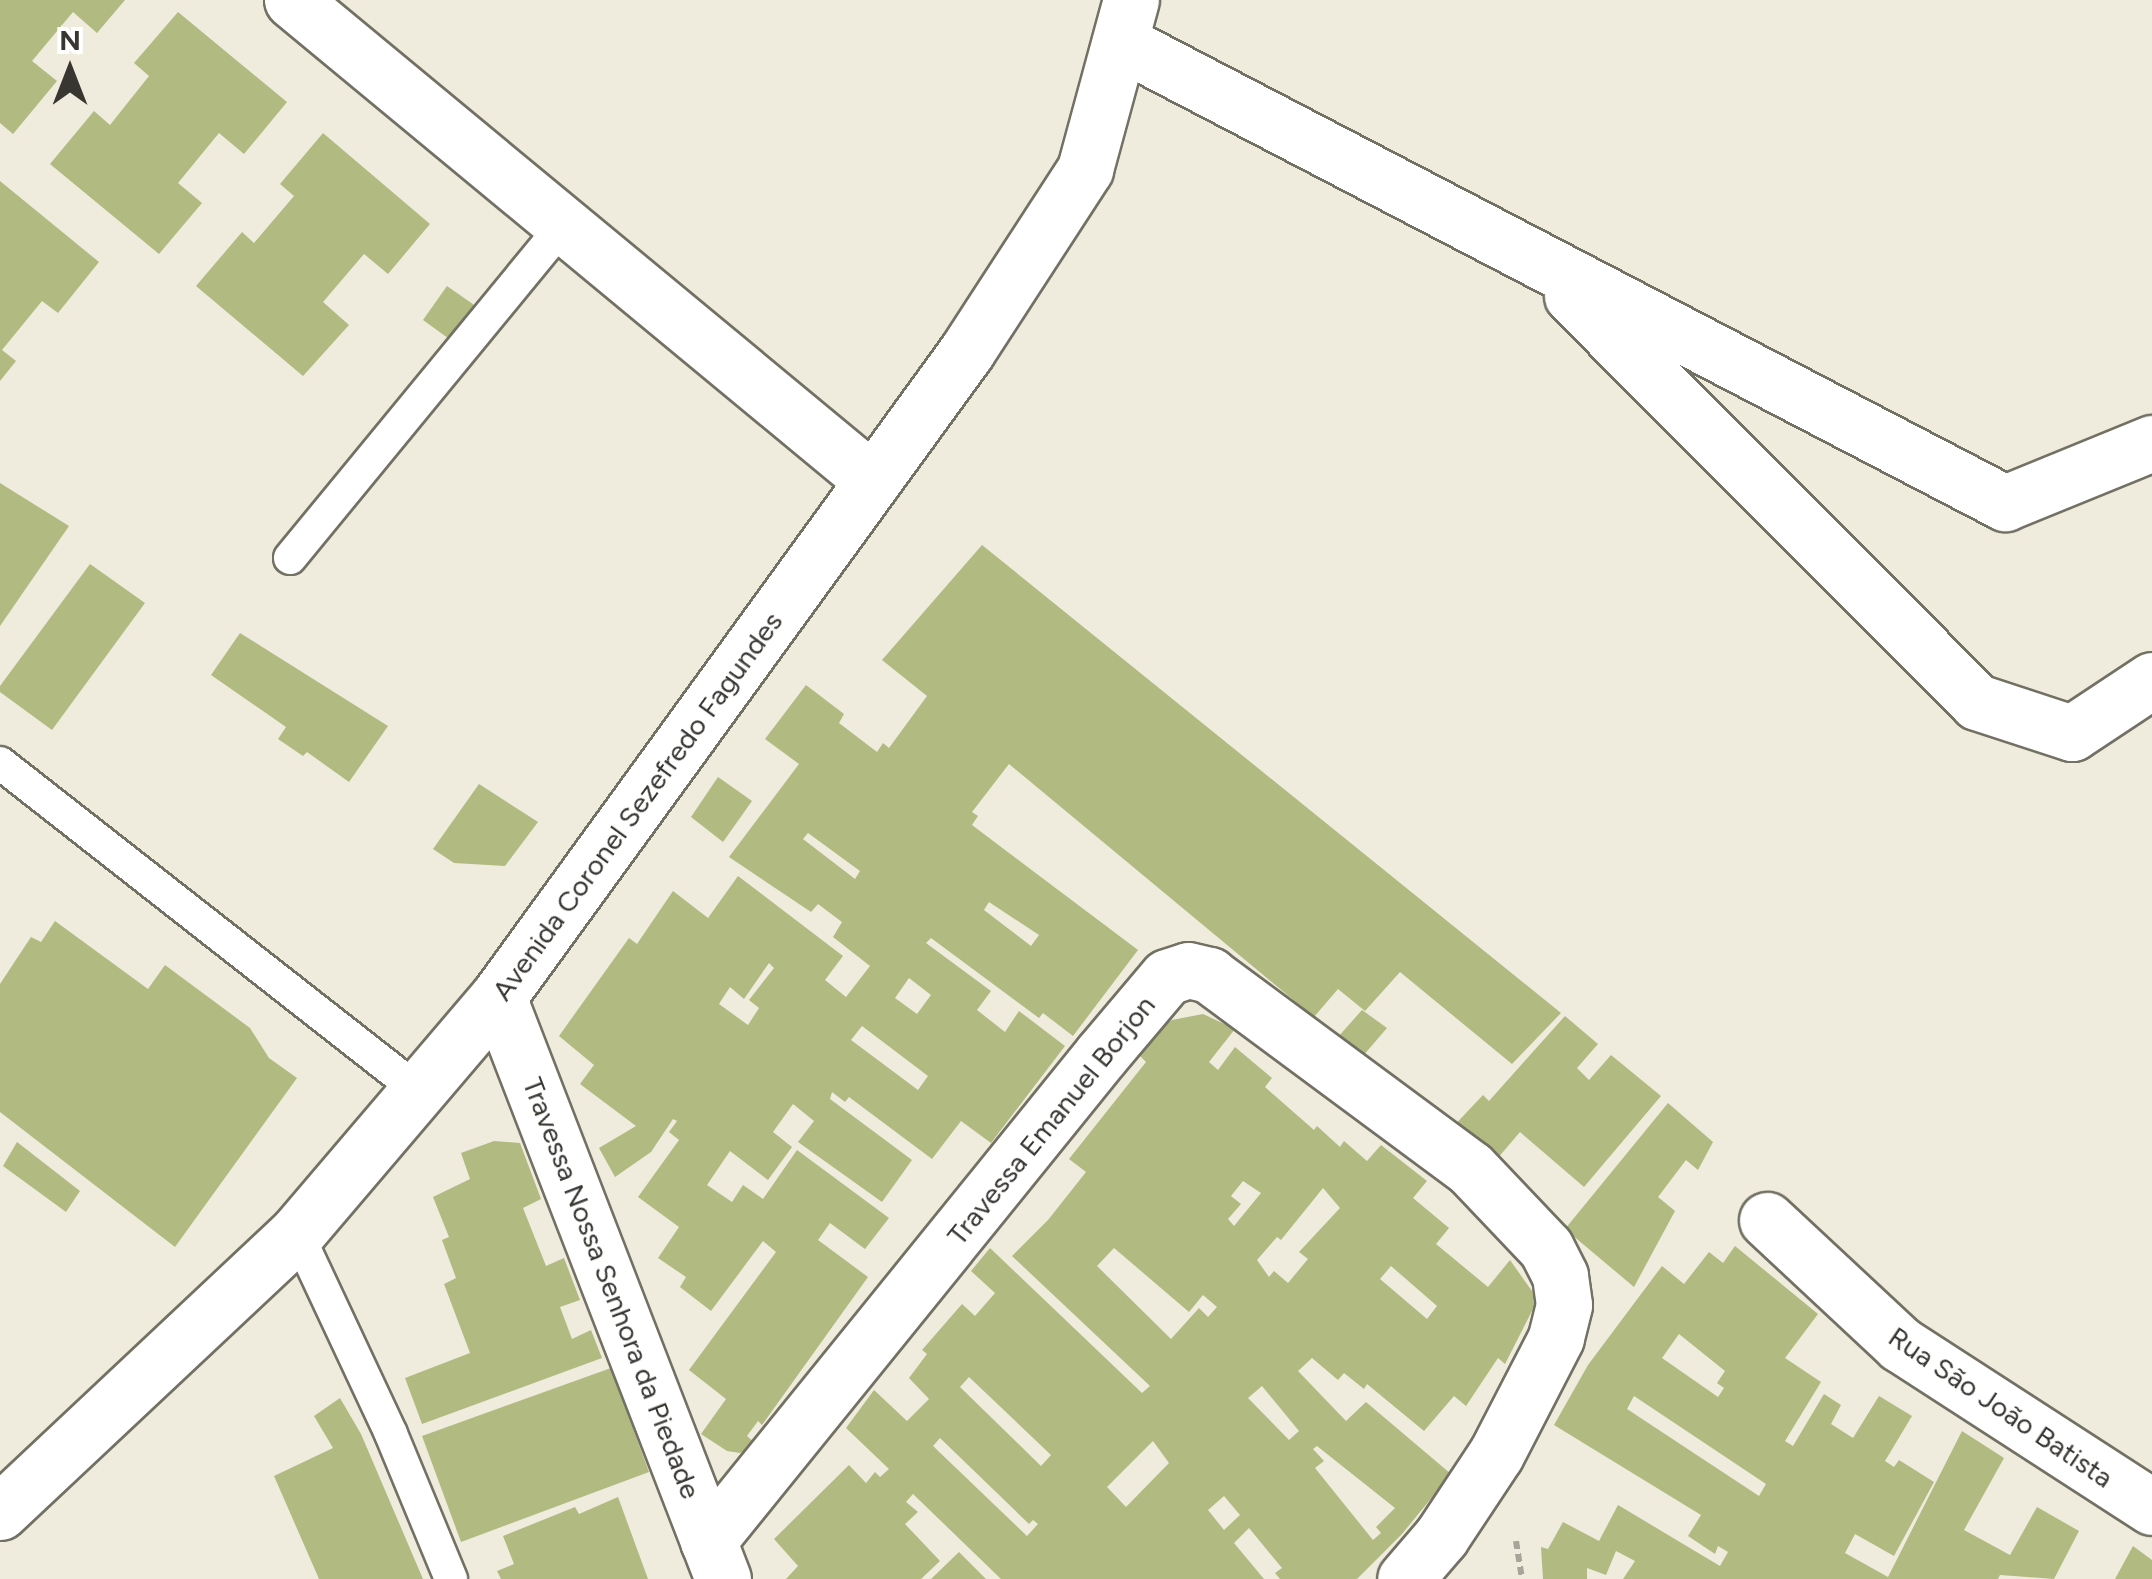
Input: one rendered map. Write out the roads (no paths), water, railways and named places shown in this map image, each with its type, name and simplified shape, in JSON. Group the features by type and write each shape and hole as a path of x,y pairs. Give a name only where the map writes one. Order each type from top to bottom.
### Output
{"street":[{"path":"292,0 873,481"},
{"path":"1125,21 1535,259 2005,503 2152,443"},
{"name":"Avenida Coronel Sezefredo Fagundes","path":"0,1512 297,1232 498,997 967,352 1084,170 1125,21"},
{"path":"1535,259 1977,702 2072,733 2152,680"},
{"name":"Travessa Emanuel Borjon","path":"716,1560 1101,1055 1167,977 1188,970 1209,974 1470,1168 1546,1248 1560,1276 1564,1305 1556,1338 1496,1454 1441,1538 1406,1579"},
{"name":"Travessa Nossa Senhora da Piedade","path":"498,997 716,1560"},
{"name":"Rua São João Batista","path":"1767,1220 1900,1344 2152,1507"}],"lane":[{"path":"290,558 564,225"},
{"path":"0,763 420,1092"},
{"path":"297,1232 391,1434 451,1579"}]}
